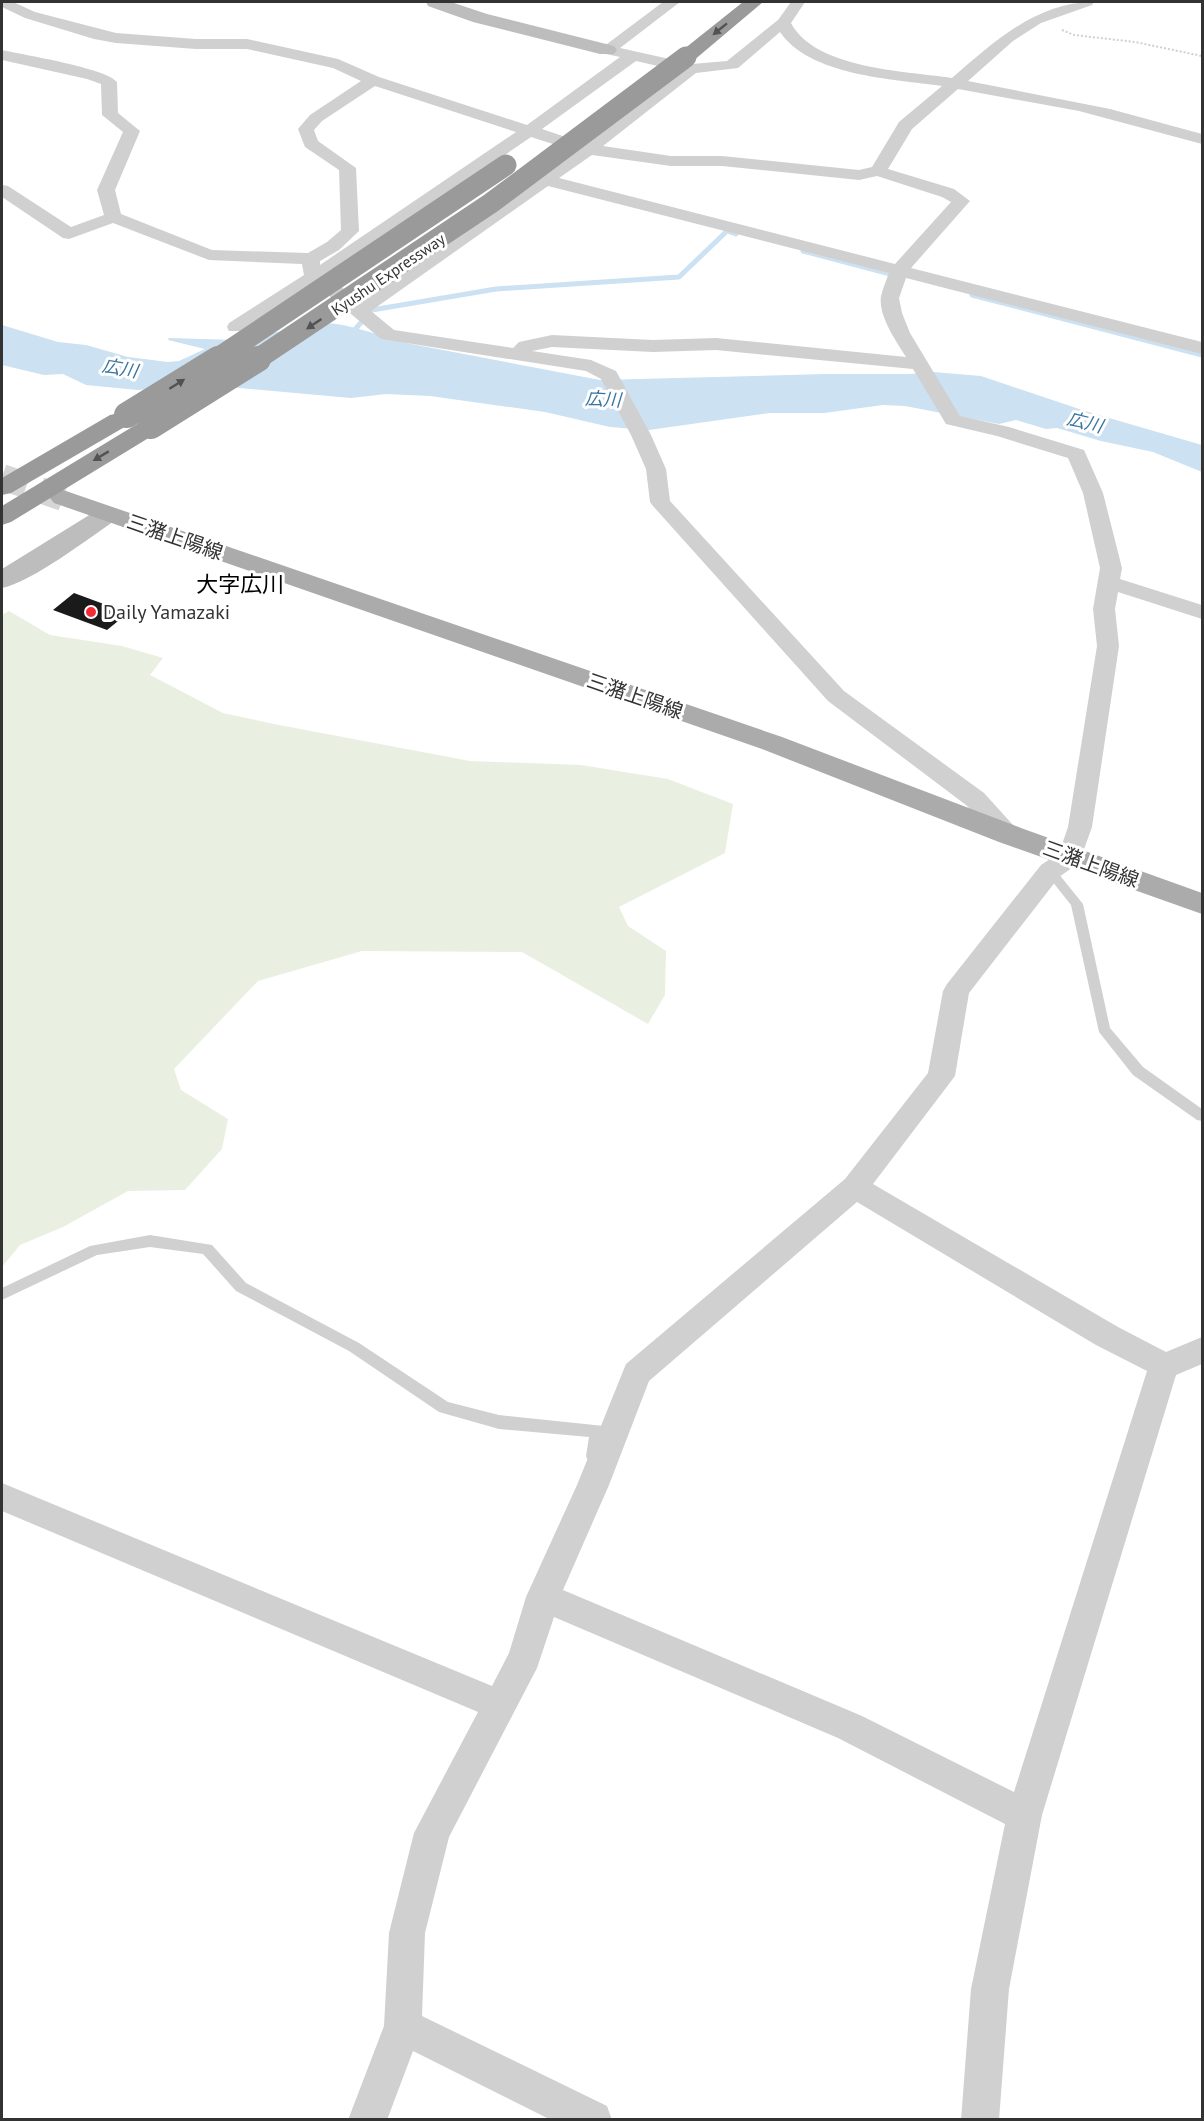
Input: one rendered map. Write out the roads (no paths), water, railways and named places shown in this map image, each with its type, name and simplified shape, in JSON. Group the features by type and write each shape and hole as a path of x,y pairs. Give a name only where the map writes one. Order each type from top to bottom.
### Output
{"highway":[{"name":"Kyushu Expressway","path":"2,488 232,350 754,2"},
{"name":"Kyushu Expressway","path":"2,517 278,348 416,256 535,173 677,55"}],"main road":[{"name":"三潴上陽線","path":"63,498 772,743 1010,835 1060,864 1203,904"}],"street":[{"path":"2,2 30,15 94,34 116,38 196,44 247,44 338,64 373,80 588,150 671,161 722,161 859,175 878,171 948,193 961,201 899,270 890,298 901,333 953,420 1002,431 1077,454 1093,493 1111,567 1110,584 1104,609 1106,657 1080,827 1060,864 956,991 941,1076 855,1187 637,1373 593,1485 543,1597 525,1657 432,1833 407,1933 403,2026 367,2120"},
{"path":"435,2 480,18 633,56 677,55 732,65 768,33 783,23 798,2"},
{"path":"607,50 672,2"},
{"path":"878,171 905,126 1008,38 1036,20 1087,2"},
{"path":"11,21 30,15"},
{"path":"783,23 788,35 814,54 868,70 954,83 1143,120 1203,139"},
{"path":"2,54 92,75 109,82 110,116 132,131 106,190 112,217"},
{"path":"359,311 588,150 677,55"},
{"path":"236,327 314,267 404,219 633,56"},
{"path":"314,267 350,231 347,168 311,143 306,129 316,118 373,80"},
{"path":"546,180 1203,348"},
{"path":"2,190 69,234 112,217 209,255 314,267 359,311 388,335 591,366 609,375 656,469 660,502 836,696 975,799 1010,835"},
{"path":"518,355 526,346 552,341 653,346 716,344 817,352 922,365"},
{"path":"2,580 108,514"},
{"path":"1110,584 1203,612"},
{"path":"855,1187 1107,1336 1164,1365 1185,1360 1203,1349"},
{"path":"980,2120 990,1989 1024,1815 1164,1365"},
{"path":"2,1497 500,1705"},
{"path":"543,1597 850,1727 1024,1815"},
{"path":"403,2026 593,2120"}],"lane":[{"path":"1060,864 1077,903 1104,1029 1138,1071 1203,1116"},
{"path":"2,1294 95,1250 150,1241 207,1249 241,1287 354,1347 444,1407 499,1422 598,1431 594,1445 593,1485"}],"water":[{"name":"広川","path":"324,323 355,328 406,343 600,380 933,372 981,376 1085,411 1202,445 1202,472 1153,452 1101,441 1057,428 1046,429 1016,420 999,424 905,406 883,405 824,413 770,413 649,430 610,427 545,412 430,396 386,394 351,398 206,385 138,390 86,385 63,374 44,375 2,365 2,325 58,342 86,345 128,357 168,362 179,361 205,349 168,340 169,338 236,340"}],"waterway":[{"path":"351,334 372,310 496,289 679,277 727,231 736,234"},
{"path":"803,251 898,276"},
{"path":"972,295 1202,355"}],"tunnel":[{"path":"2,477 63,498"}],"place":[{"name":"Daily Yamazaki","path":"91,612"}],"district":[{"name":"大字広川","path":"240,584"}]}
